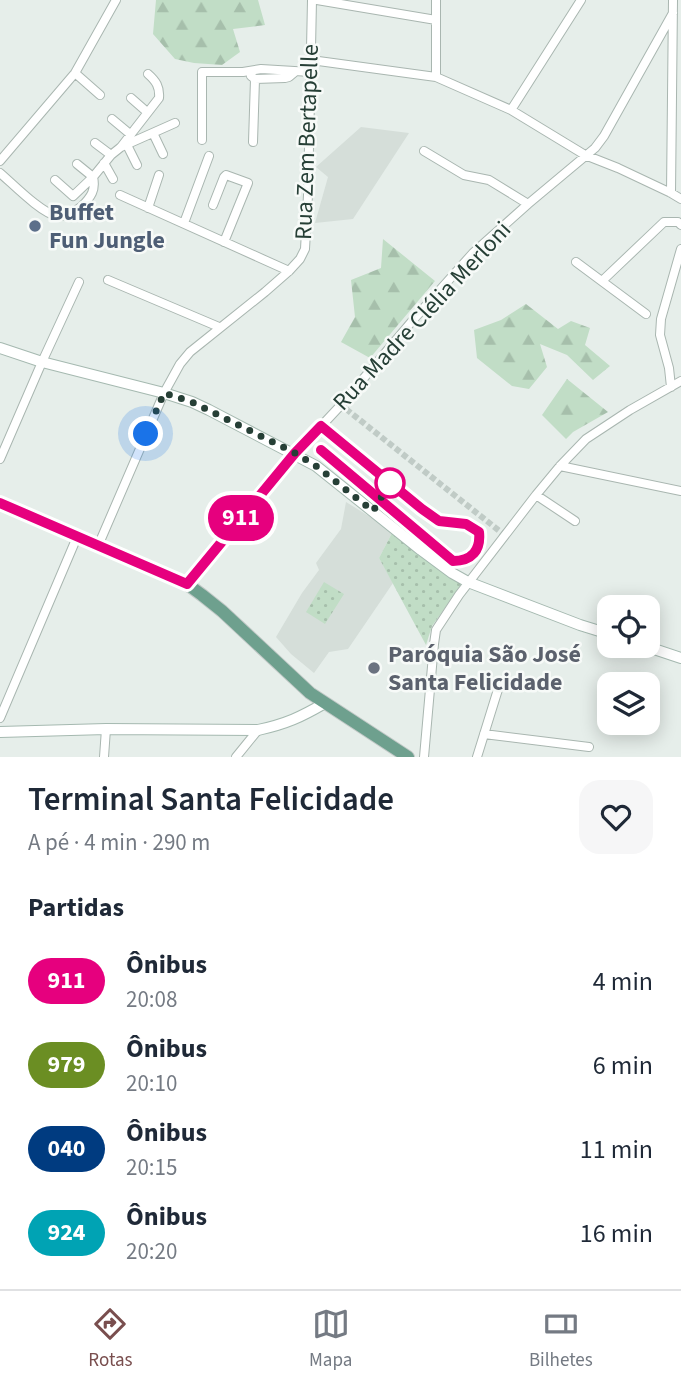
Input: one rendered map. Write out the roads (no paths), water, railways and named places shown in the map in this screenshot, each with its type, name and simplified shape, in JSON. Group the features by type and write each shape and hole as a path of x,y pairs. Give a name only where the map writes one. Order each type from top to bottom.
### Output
{"main road":[{"path":"0,348 42,362 192,402 316,466 452,573 468,582 597,630"},
{"path":"0,503 187,584 222,611 310,693 408,757"},
{"path":"660,651 681,658"},
{"path":"0,732 106,729 258,730 298,719 325,703"}],"street":[{"path":"0,161 75,73 116,0"},
{"path":"315,0 436,20"},
{"name":"Rua Zem Bertapelle","path":"98,546 164,393 180,365 190,352 289,271 305,249 315,0"},
{"path":"436,0 436,77"},
{"path":"511,110 581,0"},
{"path":"671,193 673,0"},
{"name":"Rua Madre Clélia Merloni","path":"187,584 295,453 341,405 474,253 595,148 673,13"},
{"path":"311,60 436,77 511,110 585,155 681,199"},
{"path":"202,140 202,72 261,69 311,72"},
{"path":"243,72 255,79 285,78 295,72"},
{"path":"75,73 100,95"},
{"path":"124,146 130,134 159,98 160,90 148,74"},
{"path":"253,142 255,79"},
{"path":"131,99 148,112"},
{"path":"112,119 130,134"},
{"path":"55,180 74,196 111,155 175,122"},
{"path":"153,133 163,154"},
{"path":"95,143 111,155"},
{"path":"124,146 137,165"},
{"path":"424,151 464,175 489,180 528,204"},
{"path":"184,223 209,156"},
{"path":"104,163 113,179"},
{"path":"0,173 43,210 56,216 65,216 79,209 92,195 93,177 77,164"},
{"path":"148,208 159,175"},
{"path":"213,205 226,175 248,183 225,242"},
{"path":"120,195 289,271"},
{"path":"602,281 664,222 678,222 681,225"},
{"path":"671,387 660,335 661,319 681,249"},
{"path":"576,262 646,314"},
{"path":"108,280 219,327"},
{"path":"0,459 79,282"},
{"path":"424,757 436,630 468,582 536,495 586,439 681,381"},
{"path":"560,466 681,491"},
{"path":"536,495 575,520"},
{"path":"0,718 77,537"},
{"path":"477,757 500,683"},
{"path":"104,757 106,729"},
{"path":"236,757 258,730"},
{"path":"484,734 589,747"}],"tunnel":[{"path":"346,409 502,533"}],"place":[{"name":"Buffet Fun Jungle","path":"35,226"},
{"name":"Paróquia São José Santa Felicidade","path":"374,668"}]}
